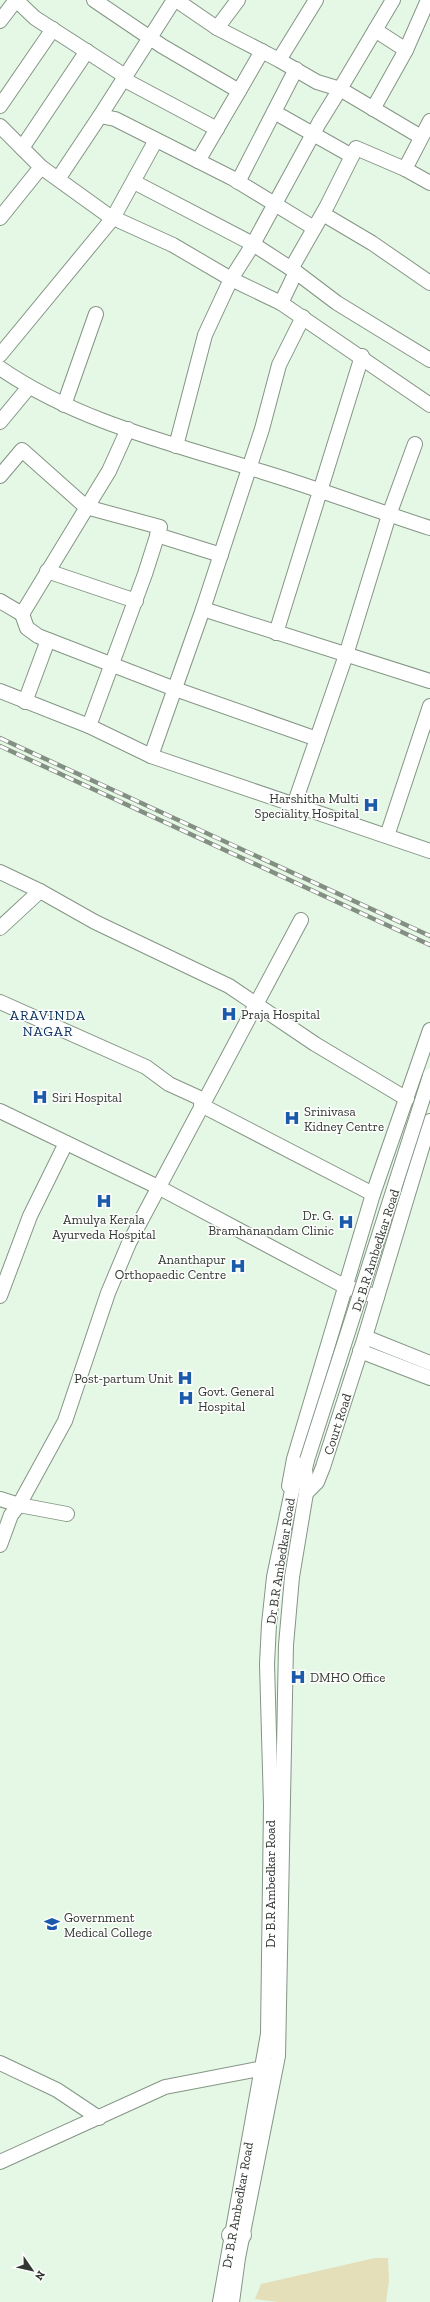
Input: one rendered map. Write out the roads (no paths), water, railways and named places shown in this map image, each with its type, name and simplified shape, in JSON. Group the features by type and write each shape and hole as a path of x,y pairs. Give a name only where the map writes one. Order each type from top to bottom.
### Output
{"street":[{"path":"0,21 16,0 35,18 87,51 124,77 217,128"},
{"path":"94,0 150,37 239,91"},
{"path":"58,179 175,0 217,28 296,69 317,82 340,90 421,137"},
{"path":"217,28 238,0"},
{"path":"279,60 316,0"},
{"path":"176,446 205,335 231,279 253,244 313,134 393,0"},
{"path":"373,109 406,50 428,0"},
{"path":"0,106 52,30"},
{"path":"375,30 406,50"},
{"path":"22,148 87,51"},
{"path":"198,161 262,51"},
{"path":"238,182 296,69"},
{"path":"274,112 352,156"},
{"path":"100,116 115,119 198,161 275,203 314,228"},
{"path":"405,169 430,121"},
{"path":"0,126 41,167 113,218 173,245 231,279 281,303 362,356 430,405"},
{"path":"0,355 113,218 156,140"},
{"path":"281,303 293,270 356,148 405,169 430,183"},
{"path":"0,218 41,167"},
{"path":"134,182 253,244 293,270 337,303 430,360"},
{"path":"323,214 372,242 430,283"},
{"path":"64,405 96,314"},
{"path":"151,756 203,609 250,468 279,365 303,317"},
{"path":"276,633 362,356"},
{"path":"0,368 29,387 64,405 128,429 176,446 321,491 430,528"},
{"path":"0,422 29,387"},
{"path":"22,614 109,471 128,429"},
{"path":"294,805 346,655 388,515 415,444"},
{"path":"0,476 22,450 86,507 160,527 113,666 89,726"},
{"path":"157,535 221,555"},
{"path":"47,571 136,601"},
{"path":"0,601 22,614 27,628 48,640 175,689 317,739"},
{"path":"203,609 430,681"},
{"path":"25,702 48,640"},
{"path":"0,691 89,726 151,756 430,851"},
{"path":"387,836 430,706"},
{"path":"0,872 40,891 134,942 230,986 315,1044 407,1099"},
{"path":"0,928 40,891"},
{"path":"0,1545 11,1515 19,1505 65,1421 108,1293 128,1243 301,920"},
{"path":"0,1002 146,1067 169,1084 373,1194"},
{"path":"292,1490 288,1486 294,1459 344,1286 373,1194 430,1030"},
{"name":"Dr B.R Ambedkar Road","path":"269,2067 267,2038 269,1994 271,1805 267,1646 274,1577 295,1480 306,1464 430,1076"},
{"path":"0,1111 158,1188 344,1286 377,1297"},
{"name":"Court Road","path":"306,1493 317,1482 365,1337 430,1121"},
{"path":"0,1296 30,1216 66,1143"},
{"path":"365,1337 430,1363"},
{"path":"360,1351 430,1378"},
{"name":"Dr B.R Ambedkar Road","path":"220,2302 237,2235 269,2067 279,2032 286,1645 292,1576 306,1493 306,1464"},
{"path":"0,1499 19,1505 67,1514"},
{"path":"0,2063 58,2090 99,2118"},
{"path":"0,2162 165,2087 269,2067"},
{"name":"Dr B.R Ambedkar Road","path":"232,2302 237,2235"}],"railway":[{"path":"0,738 430,936"},
{"path":"0,746 430,945"}],"place":[{"name":"Harshitha Multi Speciality Hospital","path":"371,805"},
{"name":"Praja Hospital","path":"229,1014"},
{"name":"Siri Hospital","path":"40,1097"},
{"name":"Srinivasa Kidney Centre","path":"292,1118"},
{"name":"Amulya Kerala Ayurveda Hospital","path":"104,1201"},
{"name":"Dr. G. Bramhanandam Clinic","path":"346,1222"},
{"name":"Ananthapur Orthopaedic Centre","path":"238,1266"},
{"name":"Post-partum Unit","path":"185,1378"},
{"name":"Govt. General Hospital","path":"186,1398"},
{"name":"DMHO Office","path":"298,1677"},
{"name":"Government Medical College","path":"52,1924"}],"district":[{"name":"ARAVINDA NAGAR","path":"48,1024"}]}
